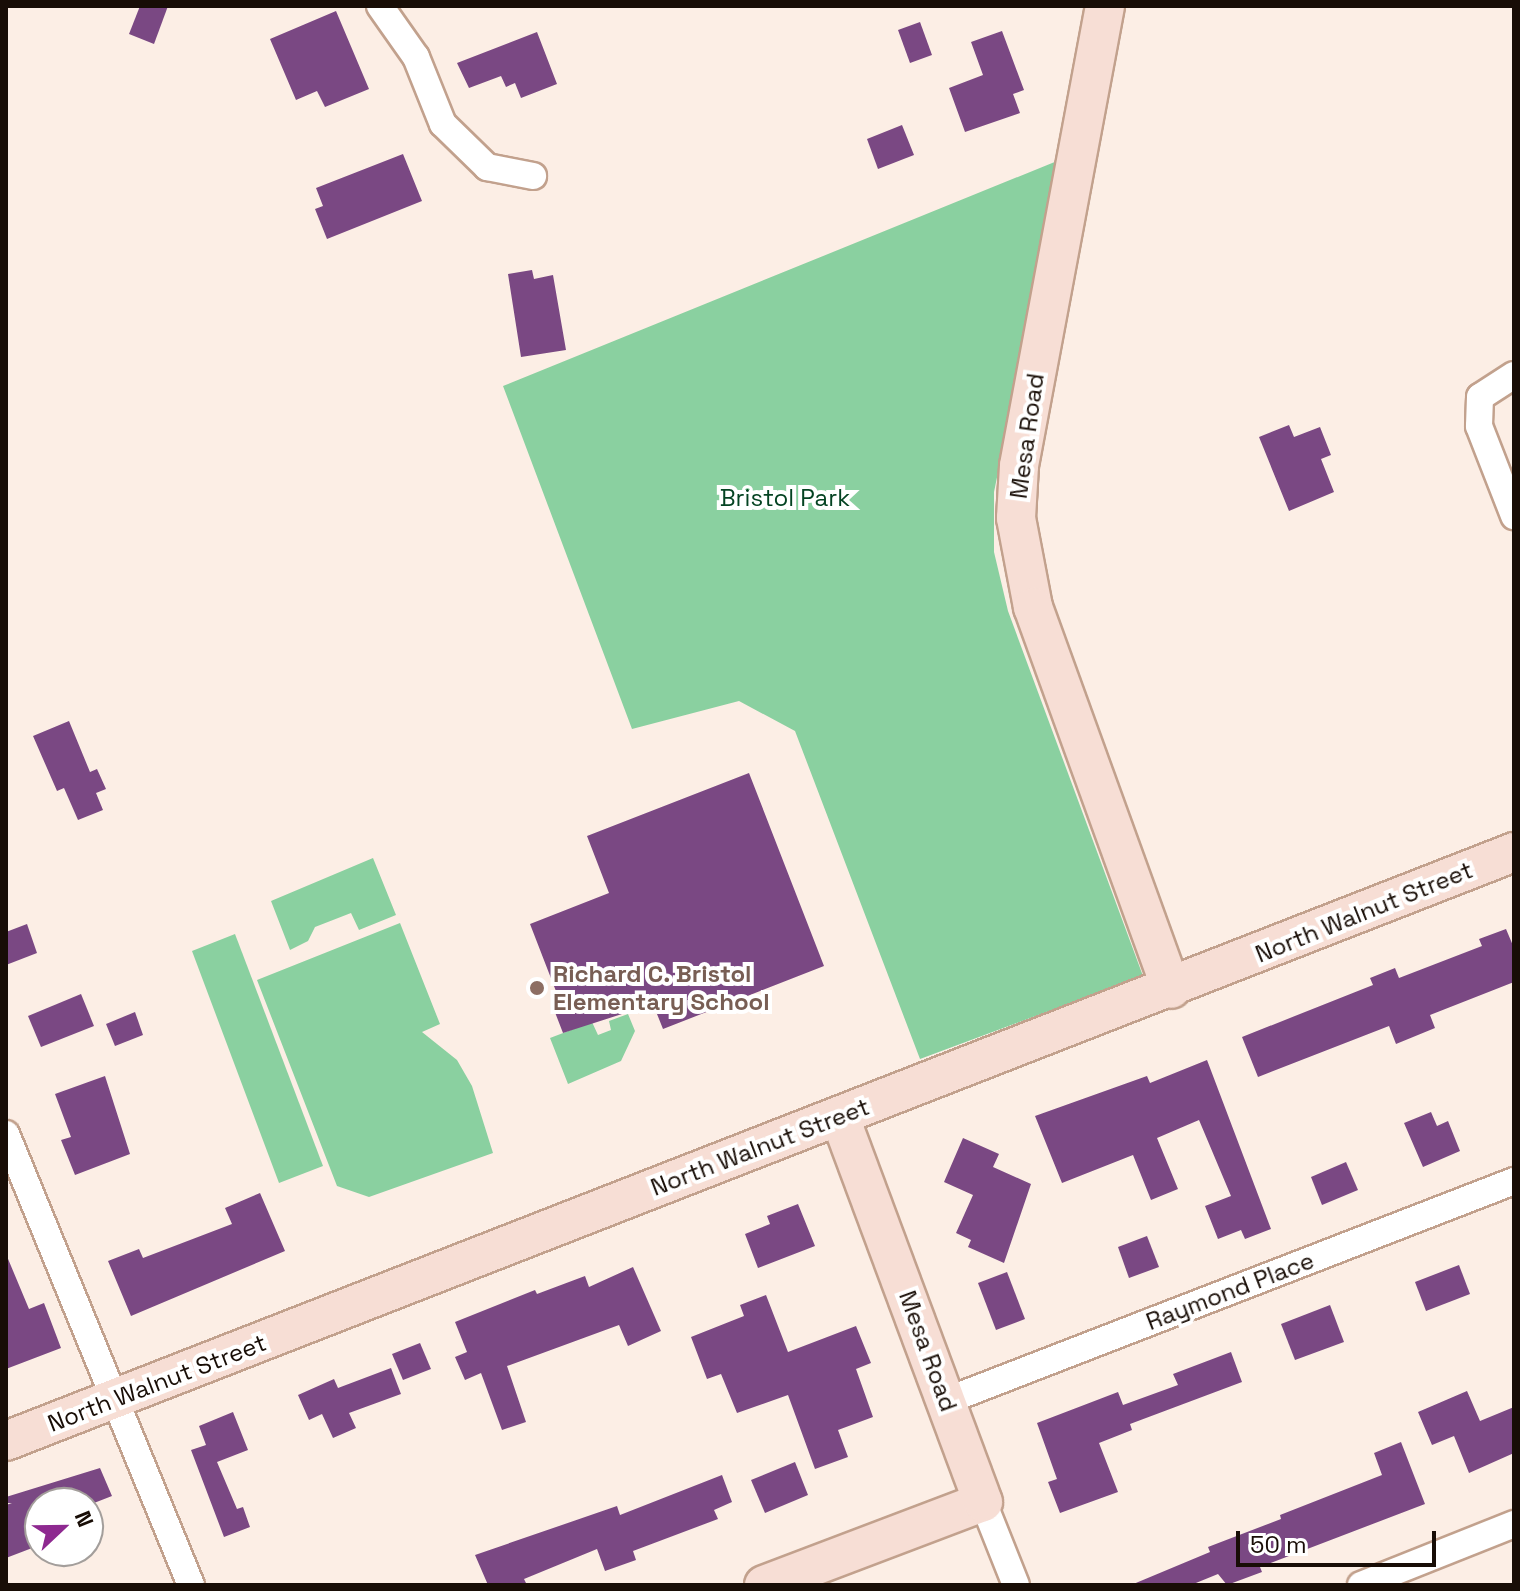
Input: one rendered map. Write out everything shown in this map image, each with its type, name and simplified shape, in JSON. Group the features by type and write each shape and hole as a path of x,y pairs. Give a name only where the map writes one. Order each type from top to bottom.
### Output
{"main road":[{"name":"Mesa Road","path":"1105,6 1093,55 1019,466 1016,518 1033,607 1171,989"},
{"name":"North Walnut Street","path":"6,1441 1171,989 1514,852"},
{"name":"Mesa Road","path":"840,1117 983,1502"},
{"path":"764,1585 983,1502"}],"street":[{"path":"380,6 416,57 443,124 487,167 533,176"},
{"path":"1086,6 1093,55"},
{"path":"1514,375 1480,397 1479,426 1514,516"},
{"path":"6,1134 191,1585"},
{"name":"Raymond Place","path":"946,1401 1514,1181"},
{"name":"Mesa Road","path":"983,1502 1016,1585"},
{"path":"1361,1585 1514,1524"}],"green space":[{"name":"Bristol Park","path":"1062,159 994,492 994,552 1008,611 1143,976 920,1059 795,731 739,701 632,729 503,386"},
{"path":"373,858 396,915 359,930 351,913 315,927 308,941 290,950 271,901"},
{"path":"400,923 440,1024 422,1032 457,1060 472,1086 493,1153 369,1197 337,1186 257,980"},
{"path":"235,934 323,1166 279,1183 192,951"},
{"path":"628,1014 635,1031 621,1061 568,1084 550,1038 592,1022 598,1035 611,1030 609,1021"}],"building":[{"path":"140,6 168,6 154,44 129,34"},
{"path":"336,11 369,89 325,107 317,91 296,100 270,39"},
{"path":"920,22 932,55 910,63 898,30"},
{"path":"1002,31 1024,90 1013,94 1020,113 965,132 949,88 983,75 971,42"},
{"path":"537,32 557,84 521,98 515,83 506,87 501,76 469,88 457,63"},
{"path":"902,125 914,155 878,169 867,139"},
{"path":"403,154 422,201 327,239 315,209 323,206 316,188"},
{"path":"532,270 534,279 553,275 566,350 521,357 508,274"},
{"path":"1289,425 1294,437 1320,427 1331,455 1321,459 1334,492 1289,511 1259,437"},
{"path":"69,721 90,772 97,769 106,789 96,793 103,810 78,820 64,788 57,791 33,736"},
{"name":"Richard C. Bristol Elementary School","path":"749,773 824,966 663,1029 653,1004 563,1033 551,1002 559,999 530,924 609,893 587,836"},
{"path":"27,924 37,953 6,965 6,932"},
{"path":"1506,929 1514,948 1514,982 1430,1015 1435,1028 1396,1044 1389,1026 1258,1077 1242,1037 1373,985 1370,978 1395,968 1399,978 1482,946 1479,939"},
{"path":"81,994 94,1026 41,1047 28,1016"},
{"path":"135,1012 143,1035 115,1046 106,1024"},
{"path":"1207,1060 1271,1229 1245,1239 1241,1230 1218,1239 1205,1206 1231,1196 1199,1120 1157,1138 1178,1189 1151,1200 1133,1155 1062,1183 1035,1116 1147,1076 1150,1083"},
{"path":"105,1076 130,1154 75,1175 61,1140 71,1137 55,1094"},
{"path":"1431,1112 1437,1126 1448,1121 1460,1151 1423,1167 1404,1123"},
{"path":"963,1138 999,1154 993,1167 1031,1184 1004,1263 968,1247 971,1240 956,1233 973,1195 944,1182"},
{"path":"1346,1162 1358,1190 1322,1205 1311,1177"},
{"path":"260,1193 285,1251 131,1316 108,1261 139,1249 143,1258 232,1224 225,1208"},
{"path":"798,1204 815,1246 758,1268 745,1234 770,1224 767,1216"},
{"path":"1147,1236 1159,1267 1129,1278 1118,1247"},
{"path":"6,1254 29,1309 44,1303 61,1348 6,1369"},
{"path":"1459,1265 1470,1294 1426,1311 1415,1282"},
{"path":"633,1267 661,1331 628,1346 619,1325 507,1366 526,1422 502,1430 481,1373 465,1380 455,1357 467,1352 455,1322 535,1290 537,1294 585,1276 589,1287"},
{"path":"1007,1272 1025,1319 996,1330 978,1283"},
{"path":"766,1295 788,1352 856,1326 871,1363 856,1369 873,1417 838,1430 848,1457 815,1469 788,1395 737,1413 721,1374 707,1379 691,1337 744,1316 740,1305"},
{"path":"1330,1305 1344,1342 1295,1360 1281,1324"},
{"path":"420,1343 431,1369 403,1380 392,1354"},
{"path":"1231,1352 1242,1382 1130,1424 1132,1430 1099,1443 1118,1492 1060,1513 1048,1482 1057,1479 1037,1423 1118,1392 1123,1405 1178,1385 1173,1374"},
{"path":"391,1368 401,1394 349,1413 356,1428 333,1438 322,1414 309,1420 298,1395 334,1379 338,1388"},
{"path":"1467,1391 1480,1421 1514,1407 1514,1453 1469,1473 1454,1436 1432,1445 1418,1412"},
{"path":"233,1412 248,1450 217,1462 237,1509 243,1507 250,1527 224,1537 191,1450 206,1445 199,1426"},
{"path":"1401,1442 1425,1504 1260,1567 1262,1572 1227,1585 1218,1574 1191,1585 1131,1585 1210,1552 1208,1547 1281,1519 1280,1515 1382,1475 1374,1453"},
{"path":"795,1462 808,1495 765,1513 751,1480"},
{"path":"100,1468 112,1496 104,1499 104,1487 38,1487"},
{"path":"722,1475 732,1502 714,1510 718,1519 633,1551 636,1560 605,1571 597,1549 524,1579 527,1585 488,1585 475,1555 617,1506 620,1515"},
{"path":"24,1491 24,1551 6,1558 6,1505 12,1503 6,1503 6,1497"}],"place":[{"name":"Richard C. Bristol Elementary School","path":"537,988"}]}
